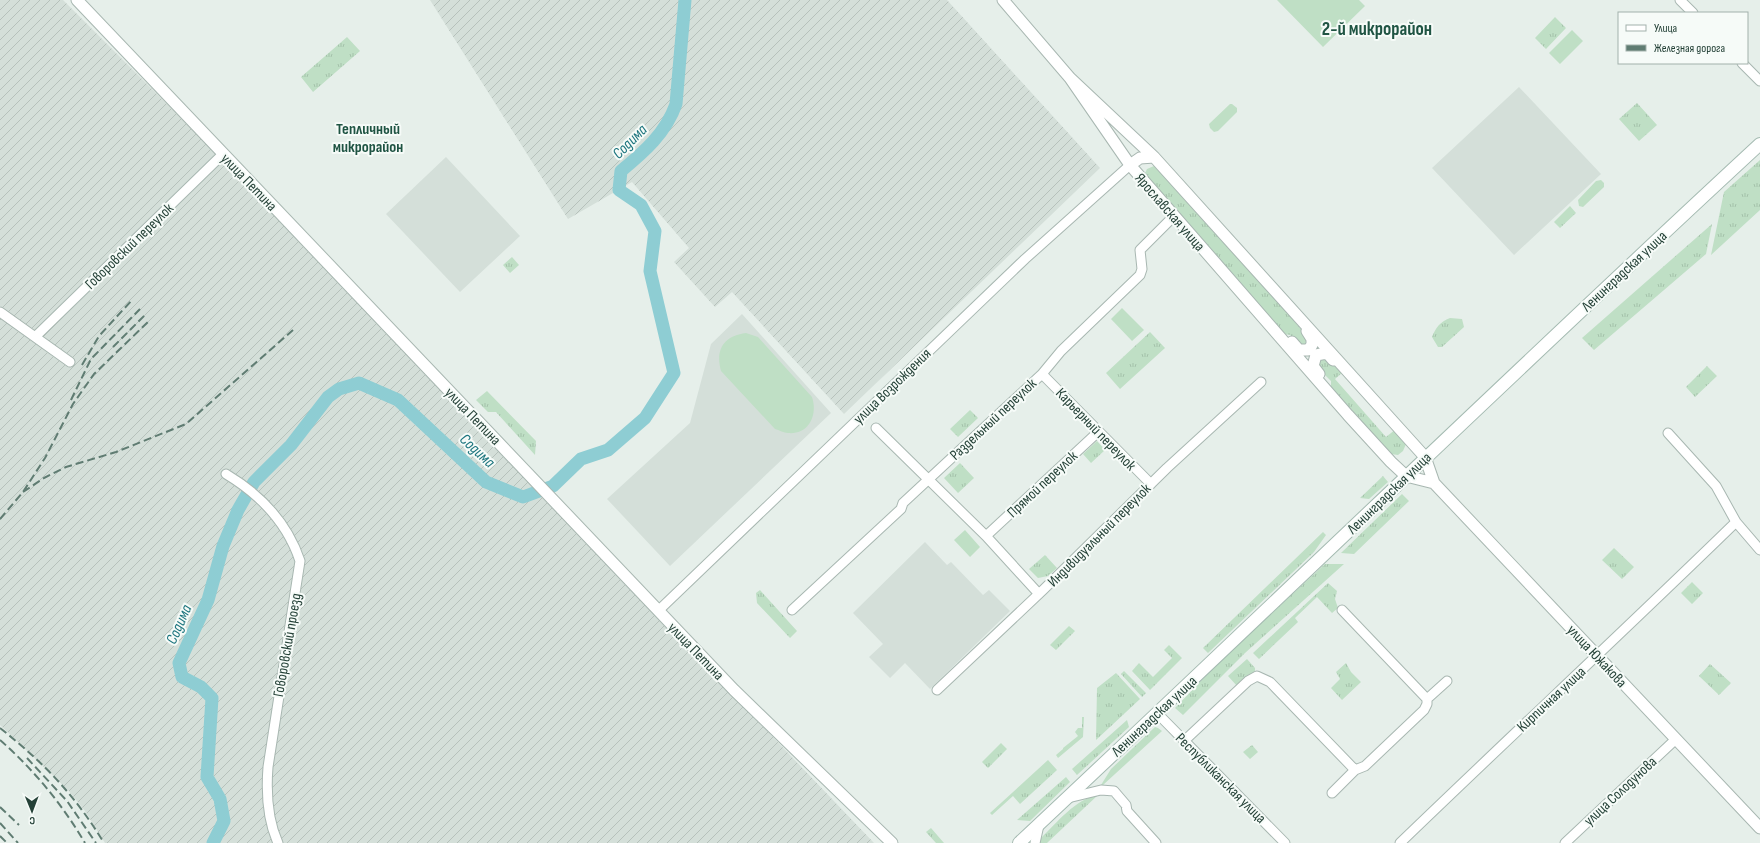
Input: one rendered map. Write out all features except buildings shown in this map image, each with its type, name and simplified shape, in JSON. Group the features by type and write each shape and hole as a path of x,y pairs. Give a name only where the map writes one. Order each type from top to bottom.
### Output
{"main road":[{"name":"Ленинградская улица","path":"1019,843 1425,458 1760,144"}],"street":[{"name":"улица Петина","path":"77,0 658,611 771,727 892,843"},
{"name":"Ярославская улица","path":"1003,0 1070,78 1130,165 1173,217 1391,462 1406,476"},
{"path":"1680,0 1692,12"},
{"path":"1743,64 1760,81"},
{"name":"Ярославская улица","path":"1070,78 1154,157 1425,458"},
{"name":"Говоровский переулок","path":"35,337 223,154"},
{"path":"1130,165 1140,158 1154,157"},
{"name":"улица Возрождения","path":"658,611 1025,259 1130,165"},
{"name":"Раздельный переулок","path":"792,610 901,509 903,503 1042,374 1061,352 1140,275 1142,270 1140,250 1173,217"},
{"path":"0,312 70,362"},
{"name":"Ярославская улица","path":"1281,338 1288,338 1300,350 1304,351 1311,348 1312,339 1297,321 1298,317"},
{"name":"Ярославская улица","path":"1324,387 1326,382 1313,366 1314,357 1319,353 1327,353 1336,362 1340,362"},
{"name":"Карьерный переулок","path":"1042,374 1151,484"},
{"name":"Индивидуальный переулок","path":"937,690 1040,594 1151,484 1261,382"},
{"path":"876,428 986,536 1040,594"},
{"name":"Прямой переулок","path":"986,536 1098,432"},
{"path":"1668,434 1716,486 1736,522 1760,550"},
{"name":"улица Южакова","path":"1425,458 1434,483 1760,828"},
{"name":"Говоровский проезд","path":"226,474 255,494 284,525 294,543 300,561 297,587 282,671 266,793 270,822 278,843"},
{"path":"1406,476 1434,483"},
{"name":"Кирпичная улица","path":"1400,843 1736,522"},
{"path":"1342,610 1427,699"},
{"path":"1184,741 1248,681 1257,676 1270,682 1355,770"},
{"path":"1332,793 1355,770 1365,766 1424,710 1427,704 1427,699 1447,681"},
{"name":"Республиканская улица","path":"1157,713 1285,843"},
{"name":"улица Солодунова","path":"1565,843 1676,739"},
{"path":"1065,799 1101,790 1114,791 1126,804 1127,811 1156,843"},
{"path":"1036,843 1036,835 1040,823"}],"shaded area":[{"path":"0,0 63,0 217,154 35,332 0,306"},
{"path":"430,0 947,0 1100,168 844,414 732,292 715,307 674,262 689,248 632,182 568,219"},
{"path":"1519,87 1601,174 1514,255 1432,168"},
{"path":"446,157 520,236 460,292 386,214"},
{"path":"224,160 874,843 105,843 85,811 68,790 0,725 0,318 66,366 73,358 41,336"},
{"path":"742,314 831,413 670,566 607,499 690,423 711,344"},
{"path":"925,542 947,565 951,562 983,595 989,590 1010,611 930,689 905,663 890,678 869,657 883,644 853,613"}],"green space":[{"path":"1277,0 1359,0 1365,6 1323,47"},
{"path":"1555,17 1566,28 1546,49 1535,38"},
{"path":"1572,30 1583,41 1560,64 1549,53"},
{"path":"347,37 360,51 313,92 301,77"},
{"path":"1637,103 1657,125 1639,141 1619,119"},
{"path":"1230,104 1237,108 1237,112 1218,131 1214,132 1210,128 1209,124"},
{"path":"1760,160 1760,210 1711,255 1724,192"},
{"path":"1154,166 1158,167 1294,316 1294,321 1309,338 1309,345 1301,347 1290,335 1284,334 1144,175 1147,169"},
{"path":"1601,180 1604,183 1604,187 1583,207 1579,206 1578,200 1596,181"},
{"path":"1570,206 1576,213 1560,228 1554,222"},
{"path":"1712,224 1706,254 1594,350 1582,338"},
{"path":"512,257 519,265 510,273 503,265"},
{"path":"1122,308 1144,330 1132,341 1111,319"},
{"path":"1450,318 1462,319 1464,327 1442,347 1438,347 1432,337 1439,325"},
{"path":"1150,332 1165,348 1120,389 1106,373"},
{"path":"746,333 758,337 812,397 814,404 813,417 801,431 795,433 785,433 775,429 721,371 719,356 723,345 732,337"},
{"path":"1326,357 1343,372 1335,379 1386,437 1396,429 1406,444 1403,451 1398,455 1391,454 1331,387 1331,381 1317,367 1317,360"},
{"path":"1707,366 1717,376 1695,397 1686,387"},
{"path":"487,391 536,441 535,455 496,412 488,412 476,400"},
{"path":"970,410 978,418 958,437 950,429"},
{"path":"1097,441 1105,450 1091,463 1083,454"},
{"path":"960,463 974,478 958,493 944,478"},
{"path":"1383,476 1388,482 1369,499 1360,498"},
{"path":"1402,494 1409,501 1354,554 1341,553"},
{"path":"965,530 980,547 970,557 954,540"},
{"path":"1323,532 1326,535 1314,552 1208,653 1203,648"},
{"path":"1614,548 1634,567 1622,579 1602,560"},
{"path":"1045,555 1057,568 1048,576 1038,578 1029,569"},
{"path":"1325,564 1344,564 1245,653 1183,715 1175,708 1222,659"},
{"path":"1692,582 1703,593 1692,604 1681,593"},
{"path":"1328,583 1337,591 1335,599 1338,608 1332,613 1317,597 1295,618 1298,622 1259,659 1253,653"},
{"path":"760,590 797,631 790,638 757,603 756,593"},
{"path":"1069,626 1075,631 1056,650 1050,645"},
{"path":"1169,645 1182,658 1150,690 1132,671 1139,663 1153,677 1172,658 1164,650"},
{"path":"1247,659 1255,668 1255,671 1237,686 1228,676"},
{"path":"1346,663 1351,672 1361,682 1342,700 1331,688 1340,679 1336,672"},
{"path":"1710,664 1731,683 1719,695 1699,676"},
{"path":"1124,671 1146,693 1142,697 1121,674"},
{"path":"1116,673 1140,699 1096,740 1097,688"},
{"path":"1082,717 1084,717 1083,737 1058,758 1056,755 1078,736 1075,732 1078,728 1082,728"},
{"path":"1127,720 1129,727 1077,775 1072,769"},
{"path":"1155,727 1162,731 1103,785 1101,785 1111,769"},
{"path":"1001,743 1007,749 988,768 982,762"},
{"path":"1252,745 1258,752 1250,759 1243,752"},
{"path":"1048,760 1057,770 1020,804 1013,796 992,815 990,813"},
{"path":"1066,777 1070,782 1030,821 1017,820"},
{"path":"1098,795 1047,843 1039,843 1041,838 1074,806 1090,797"},
{"path":"931,828 944,843 936,843 926,832"}],"waterway":[{"name":"Содима","path":"213,843 224,821 220,799 207,777 212,698 201,687 182,677 179,663 208,600 223,546 238,510 254,482 291,445 328,397 339,389 359,383 398,400 486,482 523,497 553,486 581,459 608,450 645,418 674,373 650,271 655,231 641,205 619,190 621,171 638,157 660,133 672,114 676,104 685,0"}],"railway":[{"path":"82,365 99,336 132,300"},
{"path":"71,400 91,359 140,309"},
{"path":"113,347 145,315"},
{"path":"0,519 23,492 45,458 73,404 94,374 149,321"},
{"path":"23,492 44,478 66,467 116,452 186,424 293,330"},
{"path":"0,728 31,754 58,781 82,810 104,843"},
{"path":"0,740 36,775 47,788 85,843"},
{"path":"27,758 67,801 96,843"},
{"path":"0,807 19,825"},
{"path":"0,823 18,843"},
{"path":"0,836 7,843"}],"district":[{"name":"2-й микрорайон","path":"1377,28"},
{"name":"Тепличный микрорайон","path":"368,137"}]}
